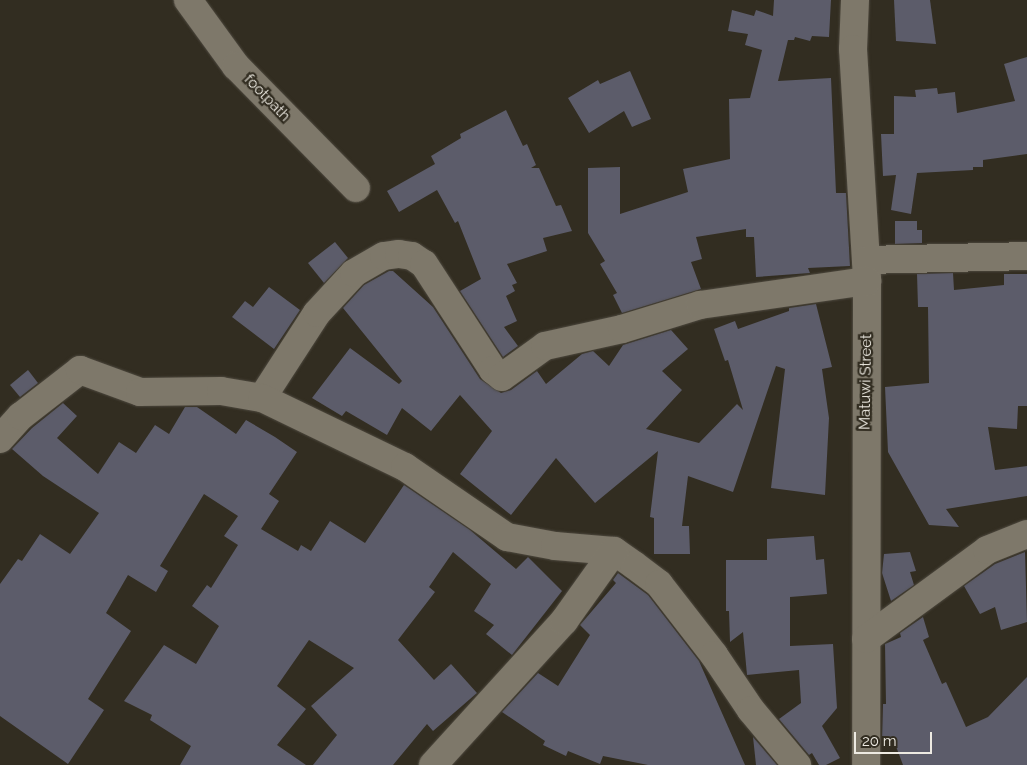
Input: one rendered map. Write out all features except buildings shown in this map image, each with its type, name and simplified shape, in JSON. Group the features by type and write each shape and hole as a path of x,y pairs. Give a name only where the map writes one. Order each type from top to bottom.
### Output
{"street":[{"name":"footpath","path":"188,0 236,66 356,188"},
{"name":"Matuwi Street","path":"854,0 853,49 866,271 866,765"},
{"path":"262,398 317,313 354,273 370,262 399,254 412,256 424,264 493,370 502,377 545,346 622,329 700,306 866,271 1027,256"},
{"path":"0,439 21,416 80,370 140,392 221,391 262,398 405,467 507,536 555,546 614,551 659,584 714,655 751,710 797,765"},
{"path":"866,639 987,550 1027,534"},
{"path":"433,765 564,621 614,551"}]}
